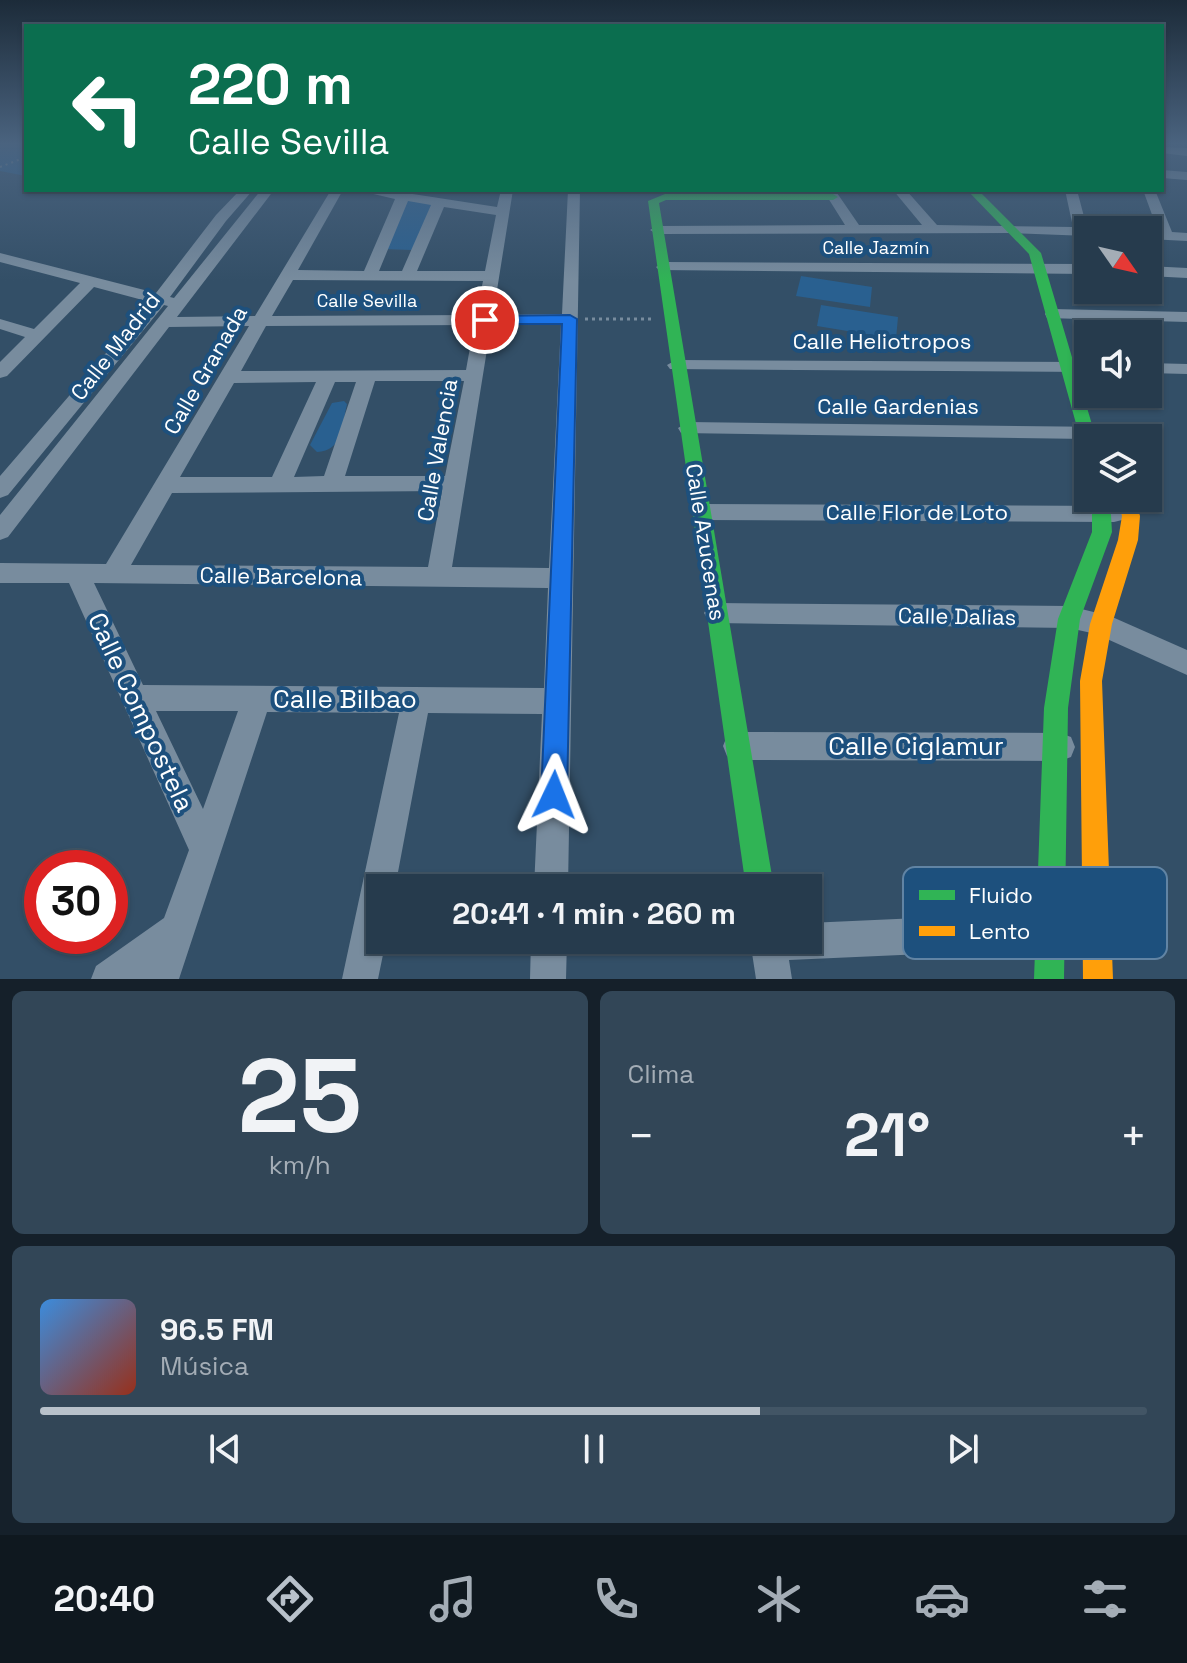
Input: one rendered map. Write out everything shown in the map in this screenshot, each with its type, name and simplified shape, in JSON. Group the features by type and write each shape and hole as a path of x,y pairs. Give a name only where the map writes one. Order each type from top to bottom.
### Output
{"street":[{"name":"Calle Madrid","path":"0,490 159,301 221,218 245,192"},
{"name":"Calle Madrid","path":"0,531 266,192"},
{"name":"Calle Granada","path":"113,574 336,192"},
{"path":"376,192 504,212"},
{"name":"Calle Valencia","path":"438,577 507,192"},
{"path":"551,874 572,192"},
{"path":"901,192 933,229"},
{"path":"975,192 1052,254 1048,267 1062,314 1074,338"},
{"path":"988,192 1021,229"},
{"path":"1072,192 1079,216"},
{"path":"1150,192 1167,236"},
{"path":"831,193 854,229"},
{"name":"Calle Azucenas","path":"758,874 653,203 656,199 831,193"},
{"path":"370,275 403,196"},
{"path":"408,275 439,202"},
{"path":"657,230 1074,232"},
{"path":"1162,236 1187,237"},
{"path":"0,257 159,301 179,302"},
{"name":"Calle Jazmín","path":"664,267 1074,268"},
{"path":"1162,272 1187,273"},
{"path":"287,275 493,276"},
{"path":"0,372 91,281"},
{"path":"1062,314 1187,317"},
{"path":"1062,314 1066,366 1096,424"},
{"name":"Calle Sevilla","path":"164,322 570,319"},
{"path":"0,324 37,335"},
{"name":"Calle Heliotropos","path":"676,365 1074,366"},
{"path":"1162,368 1187,369"},
{"path":"332,484 368,375"},
{"path":"229,377 475,375"},
{"path":"280,484 328,376"},
{"name":"Calle Gardenias","path":"688,428 1074,432"},
{"path":"167,485 455,483"},
{"name":"Calle Flor de Loto","path":"702,512 1074,505"},
{"path":"1051,867 1052,746 1069,617 1103,537 1102,512"},
{"path":"1097,867 1091,681 1101,624 1128,540 1129,512"},
{"name":"Calle Barcelona","path":"0,573 561,578"},
{"name":"Calle Compostela","path":"77,574 206,850"},
{"name":"Calle Dalias","path":"717,613 1069,617 1101,624 1187,663"},
{"name":"Calle Bilbao","path":"133,698 557,701"},
{"path":"161,979 257,699"},
{"path":"360,979 416,700"},
{"name":"Calle Ciglamur","path":"738,746 1052,746 1093,753"},
{"path":"109,979 178,930"},
{"path":"822,940 903,936"},
{"path":"548,979 549,954"},
{"path":"771,954 774,979"},
{"path":"1049,979 1050,959"},
{"path":"1098,959 1098,979"}],"path":[{"path":"570,319 670,318"}],"shaded area":[{"path":"403,196 437,202 412,250 381,249"},
{"path":"801,276 872,287 870,307 796,296"},
{"path":"821,305 898,317 896,339 817,326"},
{"path":"344,401 347,404 337,442 326,451 317,452 310,445 332,403"}],"traffic: fast":[{"path":"974,192 1035,253 1084,424"},
{"path":"758,874 653,201 665,197 833,197"},
{"path":"1052,867 1056,708 1069,619 1102,532 1101,512"},
{"path":"1049,979 1050,959"}],"traffic: slow":[{"path":"1095,867 1091,681 1101,624 1128,540 1130,512"},
{"path":"1098,959 1098,979"}],"route":[{"path":"485,320 570,319 554,795"}]}
